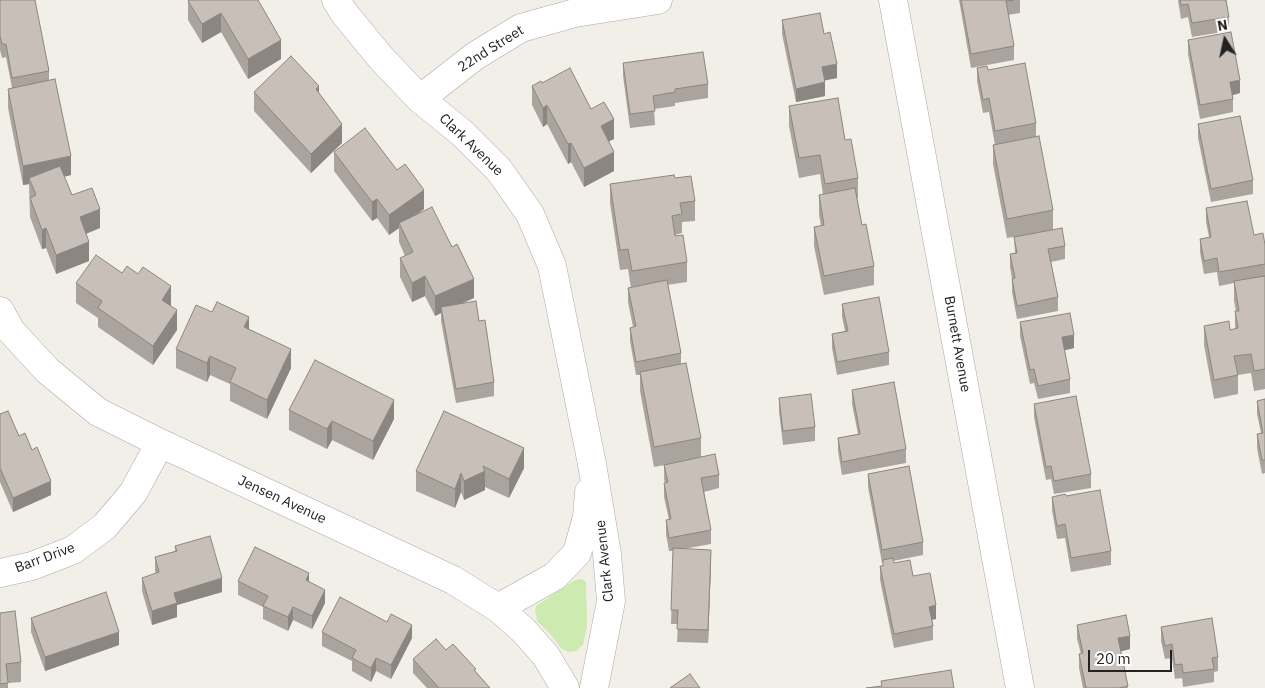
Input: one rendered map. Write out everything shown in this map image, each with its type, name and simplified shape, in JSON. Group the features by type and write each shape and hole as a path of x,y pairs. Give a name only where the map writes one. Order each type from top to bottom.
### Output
{"street":[{"name":"Clark Avenue","path":"336,0 344,13 381,58 420,99 462,133 499,170 530,214 552,266 592,464 607,554 611,601 594,688"},
{"name":"22nd Street","path":"420,99 475,56 521,28 575,13 658,0"},
{"name":"Burnett Avenue","path":"893,0 1020,688"},
{"name":"Jensen Avenue","path":"0,311 11,331 48,371 98,412 453,580 498,608 524,631 546,656 565,688"},
{"name":"Barr Drive","path":"0,573 32,566 74,550 105,526 133,494 160,443"},
{"name":"Clark Avenue","path":"498,608 556,576 577,553 587,517 592,464"}],"green space":[{"path":"582,579 586,582 587,626 583,645 576,651 568,652 561,648 537,621 535,610 536,606 575,580"}],"building":[{"path":"0,0 35,0 49,71 12,78 6,44 2,44 0,36"},
{"path":"189,0 258,0 281,40 248,59 221,13 202,24"},
{"path":"961,0 1014,0 1006,1 1014,46 971,54"},
{"path":"1180,0 1226,0 1229,17 1192,23 1188,4 1181,5"},
{"path":"820,13 824,34 830,32 837,64 822,67 825,82 796,89 782,20"},
{"path":"1231,32 1240,80 1230,82 1233,99 1200,105 1188,40"},
{"path":"703,52 708,84 675,89 675,92 653,96 655,111 630,114 623,63"},
{"path":"291,56 319,86 316,89 342,124 311,154 254,92"},
{"path":"1025,63 1036,123 995,131 989,98 983,100 977,68 987,66 988,70"},
{"path":"570,68 591,109 604,102 614,119 601,126 614,152 584,168 571,143 568,144 547,105 543,108 532,86 541,81 542,83"},
{"path":"55,79 71,156 23,166 8,89"},
{"path":"838,98 845,140 851,139 858,178 825,184 820,155 799,158 789,106"},
{"path":"1240,116 1253,180 1211,189 1198,124"},
{"path":"365,128 397,170 405,164 424,190 389,215 377,199 372,202 334,152"},
{"path":"1039,136 1053,210 1007,219 993,145"},
{"path":"60,166 72,195 92,188 100,209 80,217 89,242 56,255 46,228 42,230 30,198 36,195 29,178"},
{"path":"674,175 675,178 691,176 695,201 680,203 682,214 672,216 675,236 683,235 687,262 632,271 628,249 620,250 610,184"},
{"path":"855,188 862,225 866,224 874,266 824,276 814,227 824,225 819,195"},
{"path":"1247,201 1254,235 1263,233 1265,264 1219,272 1217,258 1204,261 1200,239 1211,237 1206,208"},
{"path":"432,207 452,247 457,244 474,279 435,296 425,276 412,283 400,258 413,252 399,223"},
{"path":"1062,228 1065,246 1048,249 1058,297 1017,306 1012,279 1015,278 1010,254 1017,253 1014,237"},
{"path":"96,255 122,273 127,266 138,274 143,267 171,286 162,300 177,310 153,346 98,308 102,301 76,283"},
{"path":"1265,276 1265,369 1254,371 1251,354 1234,356 1238,375 1214,380 1204,326 1229,321 1230,330 1238,328 1235,311 1239,311 1234,281"},
{"path":"667,280 681,353 636,362 630,328 636,326 628,288"},
{"path":"879,297 889,352 837,362 832,334 848,331 842,304"},
{"path":"476,301 479,321 485,320 494,382 456,389 441,307"},
{"path":"217,302 249,317 244,327 291,349 267,400 230,382 236,368 210,356 207,363 176,349 196,305 212,312"},
{"path":"1070,313 1074,335 1062,337 1070,379 1038,386 1034,369 1030,370 1020,322"},
{"path":"315,360 394,400 373,441 332,421 327,429 289,410"},
{"path":"686,363 701,438 654,447 640,372"},
{"path":"894,382 906,449 842,462 838,438 860,434 852,390"},
{"path":"811,394 815,427 783,431 779,398"},
{"path":"1076,396 1091,474 1054,481 1051,466 1046,467 1034,404"},
{"path":"1265,399 1265,460 1262,460 1257,434 1263,433 1257,401"},
{"path":"8,411 19,436 25,433 32,450 37,447 51,481 13,498 0,468 0,414"},
{"path":"444,411 524,448 509,479 483,466 485,471 464,481 461,473 455,489 416,471"},
{"path":"715,454 719,475 701,478 711,530 669,538 666,520 671,519 664,483 668,482 664,465"},
{"path":"909,466 923,542 882,550 868,474"},
{"path":"1100,490 1111,551 1071,558 1065,524 1057,526 1052,497"},
{"path":"210,536 222,578 174,593 177,603 152,611 142,578 159,572 155,557 177,551 175,546"},
{"path":"255,547 309,573 306,580 325,590 312,616 293,607 288,617 263,606 268,596 238,581"},
{"path":"673,548 711,550 708,630 677,629 678,610 671,610"},
{"path":"893,558 894,563 910,560 913,576 930,573 936,605 929,607 933,626 894,634 880,566 883,566 883,560"},
{"path":"106,592 119,632 45,657 31,618"},
{"path":"340,597 387,622 391,614 412,625 391,665 376,658 371,668 352,658 356,650 322,632"},
{"path":"15,611 21,662 6,664 8,683 0,684 0,613"},
{"path":"1126,615 1130,636 1118,638 1128,686 1119,688 1086,688 1079,654 1083,653 1077,625"},
{"path":"1212,618 1218,657 1212,658 1214,669 1183,673 1182,664 1175,665 1172,644 1165,646 1161,627"},
{"path":"436,639 446,650 453,644 476,669 474,670 490,688 439,688 413,659"},
{"path":"951,670 954,688 866,688 882,686 881,681"},
{"path":"690,674 700,688 670,688"}]}
